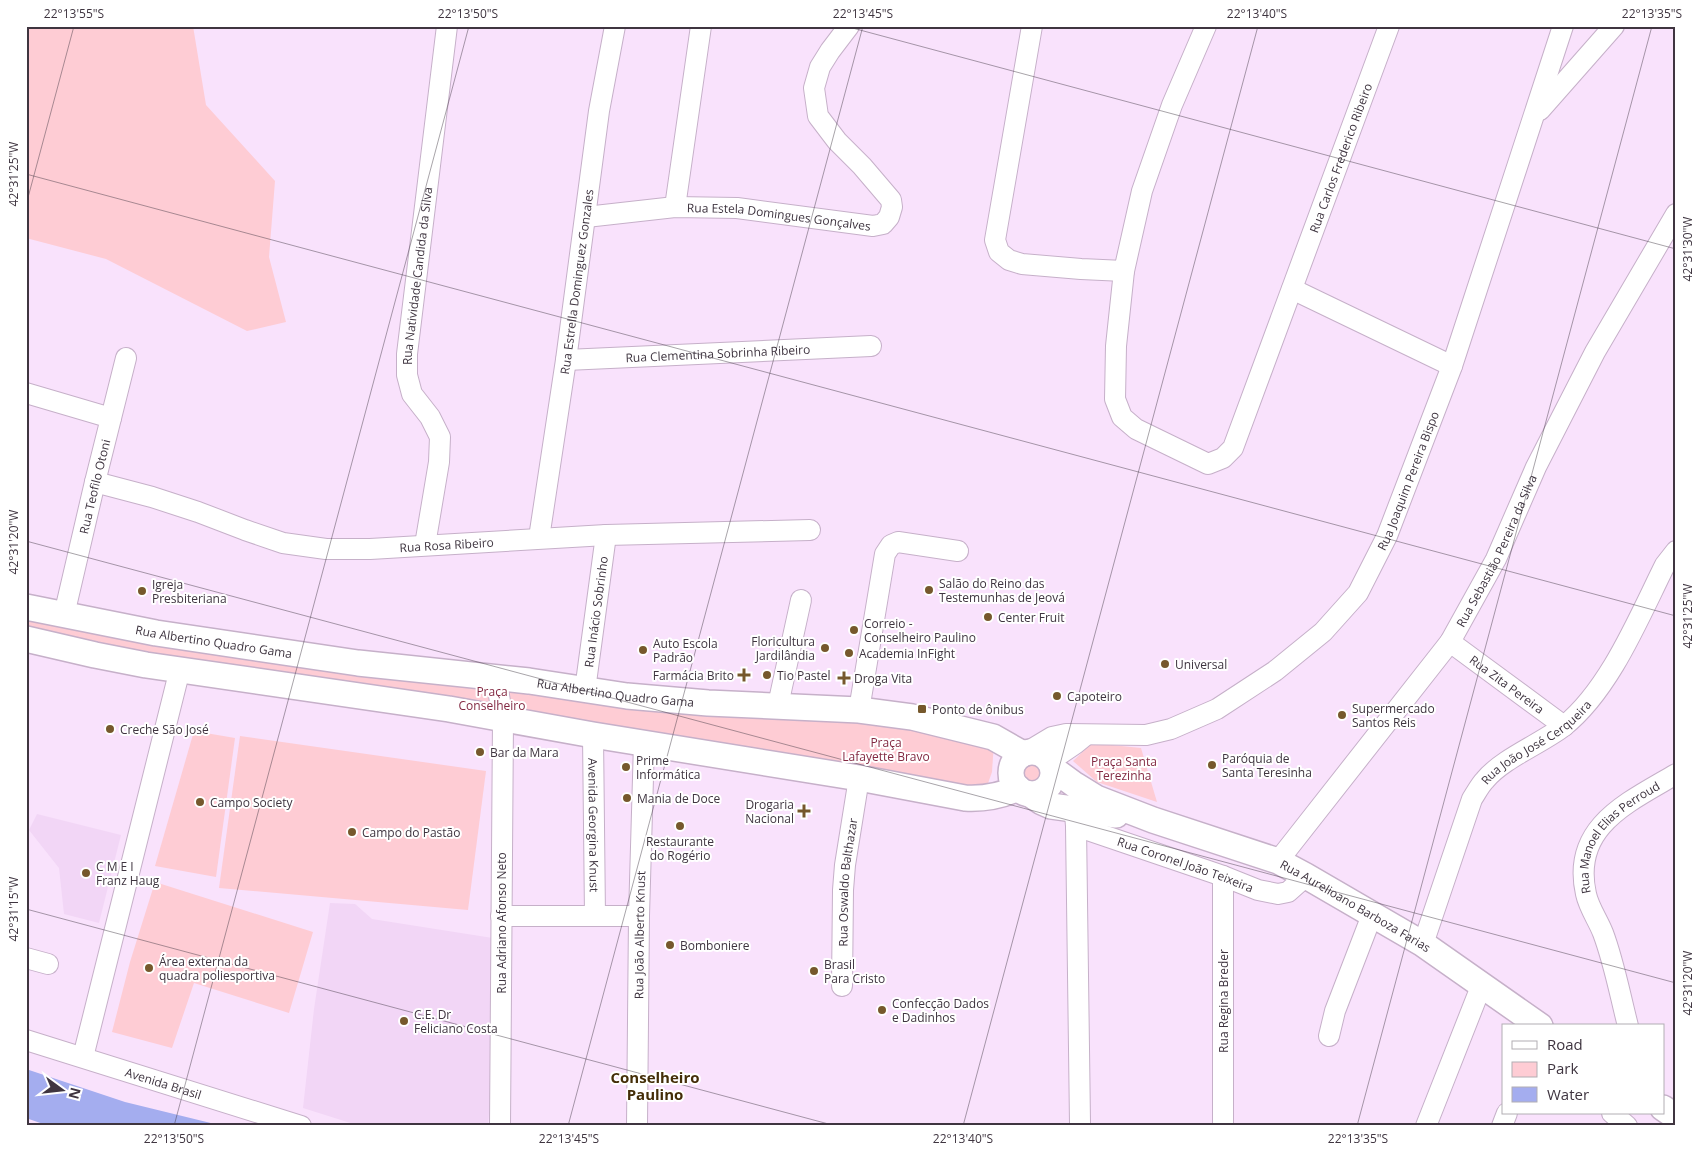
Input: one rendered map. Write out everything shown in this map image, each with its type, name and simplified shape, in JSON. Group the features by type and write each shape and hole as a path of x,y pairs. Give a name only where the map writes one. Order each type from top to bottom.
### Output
{"main road":[{"name":"Rua Albertino Quadro Gama","path":"26,607 102,624 202,641 358,663 496,678 627,696 708,703 859,710 912,717 993,737 1038,759 1075,786 1096,798 1153,820"},
{"path":"26,638 146,665 449,709 593,735 859,778 965,798 979,799 1024,791 1040,792 1048,787 1052,778 1038,759 1015,760 1011,770 1012,780 1024,791 1042,802 1075,818 1153,820"},
{"path":"979,799 990,789 999,771 1000,760 997,744 993,737"},
{"name":"Rua Aurelioano Barboza Farias","path":"1153,820 1278,861 1423,944 1536,1024"},
{"path":"1664,1109 1676,1117"}],"street":[{"name":"Rua Natividade Candida da Silva","path":"425,545 439,462 440,437 430,416 412,394 407,375 407,354 446,26"},
{"name":"Rua Estrella Dominguez Gonzales","path":"539,538 566,360 599,111 615,26"},
{"path":"675,207 701,26"},
{"name":"Rua Estela Domingues Gonçalves","path":"586,217 675,207 737,208 873,226 883,224 892,207 891,200 862,166 837,141 818,116 814,88 820,67 849,26"},
{"path":"1032,26 995,240 999,252 1009,260 1022,264 1080,269 1124,270"},
{"name":"Rua Carlos Frederico Ribeiro","path":"1206,26 1172,105 1142,191 1124,270 1116,346 1115,399 1122,417 1136,429 1208,464 1223,458 1233,448 1389,26"},
{"path":"1534,117 1563,26"},
{"name":"Rua Joaquim Pereira Bispo","path":"1038,759 1075,744 1086,735 1146,735 1171,729 1217,709 1275,671 1323,632 1358,593 1387,536 1452,366 1534,117 1614,26"},
{"name":"Rua Sebastião Pereira da Silva","path":"1278,861 1450,642 1496,559 1536,467 1595,352 1676,214"},
{"path":"1292,289 1452,366"},
{"name":"Rua Clementina Sobrinha Ribeiro","path":"566,360 870,346"},
{"name":"Rua Teofilo Otoni","path":"64,615 126,358"},
{"path":"26,393 111,418"},
{"name":"Rua Rosa Ribeiro","path":"95,482 152,496 283,543 326,549 606,535 810,530"},
{"name":"Rua Inácio Sobrinho","path":"585,690 606,535"},
{"path":"859,710 885,554 891,545 898,542 958,551"},
{"name":"Rua João José Cerqueira","path":"1423,944 1472,799 1485,779 1499,766 1564,726 1588,702 1616,660 1672,563"},
{"path":"778,705 801,600"},
{"name":"Rua Zita Pereira","path":"1450,642 1564,726"},
{"path":"83,1057 180,669"},
{"name":"Rua Adriano Afonso Neto","path":"496,678 503,719 500,1126"},
{"name":"Avenida Georgina Knust","path":"593,735 595,916"},
{"name":"Rua João Alberto Knust","path":"637,1126 639,916 644,743"},
{"name":"Rua Manoel Elias Perroud","path":"1627,1024 1603,934 1586,896 1582,871 1588,845 1604,821 1633,799 1676,774"},
{"name":"Rua Oswaldo Balthazar","path":"842,986 845,865 859,778"},
{"path":"1075,818 1080,1123"},
{"name":"Rua Coronel João Teixeira","path":"1075,818 1258,890 1278,894 1288,892 1306,876"},
{"name":"Rua Regina Breder","path":"1222,876 1223,1126"},
{"path":"1329,1036 1335,1011 1372,915"},
{"path":"502,916 639,916"},
{"path":"26,958 48,964"},
{"path":"1426,1126 1482,984"},
{"name":"Avenida Brasil","path":"26,1040 301,1126"},
{"path":"1502,1126 1507,1114"},
{"path":"1613,1114 1627,1126"}],"shaded area":[{"name":"C M E I Franz Haug","path":"37,814 121,835 99,923 64,914 59,868 29,830"},
{"name":"C.E. Dr Feliciano Costa","path":"330,903 355,904 372,919 499,939 495,1033 488,1126 360,1126 303,1108 314,1009"}],"green space":[{"path":"26,26 193,26 206,105 275,181 269,257 286,322 247,331 106,259 26,238"},
{"path":"31,613 857,717 994,742 992,772 986,789 26,638 26,624"},
{"name":"Campo Society","path":"194,731 235,738 216,877 155,866"},
{"name":"Campo do Pastão","path":"240,736 486,771 468,910 219,888"},
{"name":"Praça Santa Terezinha","path":"1092,743 1141,748 1157,802 1097,782 1073,761"},
{"path":"1031,759 1041,764 1044,771 1042,780 1033,786 1019,778 1018,769 1020,765"},
{"path":"155,882 313,932 289,1013 194,983 172,1048 112,1032 130,962"}],"water":[{"path":"26,1069 125,1102 223,1126 49,1126 26,1118"}],"place":[{"name":"Salão do Reino das Testemunhas de Jeová","path":"929,590"},
{"name":"Igreja Presbiteriana","path":"142,591"},
{"name":"Center Fruit","path":"988,617"},
{"name":"Correio - Conselheiro Paulino","path":"854,630"},
{"name":"Floricultura Jardilândia","path":"825,648"},
{"name":"Auto Escola Padrão","path":"643,650"},
{"name":"Academia InFight","path":"849,653"},
{"name":"Universal","path":"1165,664"},
{"name":"Farmácia Brito","path":"744,675"},
{"name":"Tio Pastel","path":"767,675"},
{"name":"Droga Vita","path":"844,678"},
{"name":"Capoteiro","path":"1057,696"},
{"name":"Ponto de ônibus","path":"922,709"},
{"name":"Supermercado Santos Reis","path":"1342,715"},
{"name":"Creche São José","path":"110,729"},
{"name":"Bar da Mara","path":"480,752"},
{"name":"Paróquia de Santa Teresinha","path":"1212,765"},
{"name":"Prime Informática","path":"626,767"},
{"name":"Mania de Doce","path":"627,798"},
{"name":"Campo Society","path":"200,802"},
{"name":"Drogaria Nacional","path":"804,811"},
{"name":"Restaurante do Rogério","path":"680,826"},
{"name":"Campo do Pastão","path":"352,832"},
{"name":"C M E I Franz Haug","path":"86,873"},
{"name":"Bomboniere","path":"670,945"},
{"name":"Área externa da quadra poliesportiva","path":"149,968"},
{"name":"Brasil Para Cristo","path":"814,971"},
{"name":"Confecção Dados e Dadinhos","path":"882,1010"},
{"name":"C.E. Dr Feliciano Costa","path":"404,1021"}],"district":[{"name":"Conselheiro Paulino","path":"655,1086"}],"park label":[{"name":"Praça Conselheiro","path":"492,698"},
{"name":"Praça Lafayette Bravo","path":"886,749"}]}
